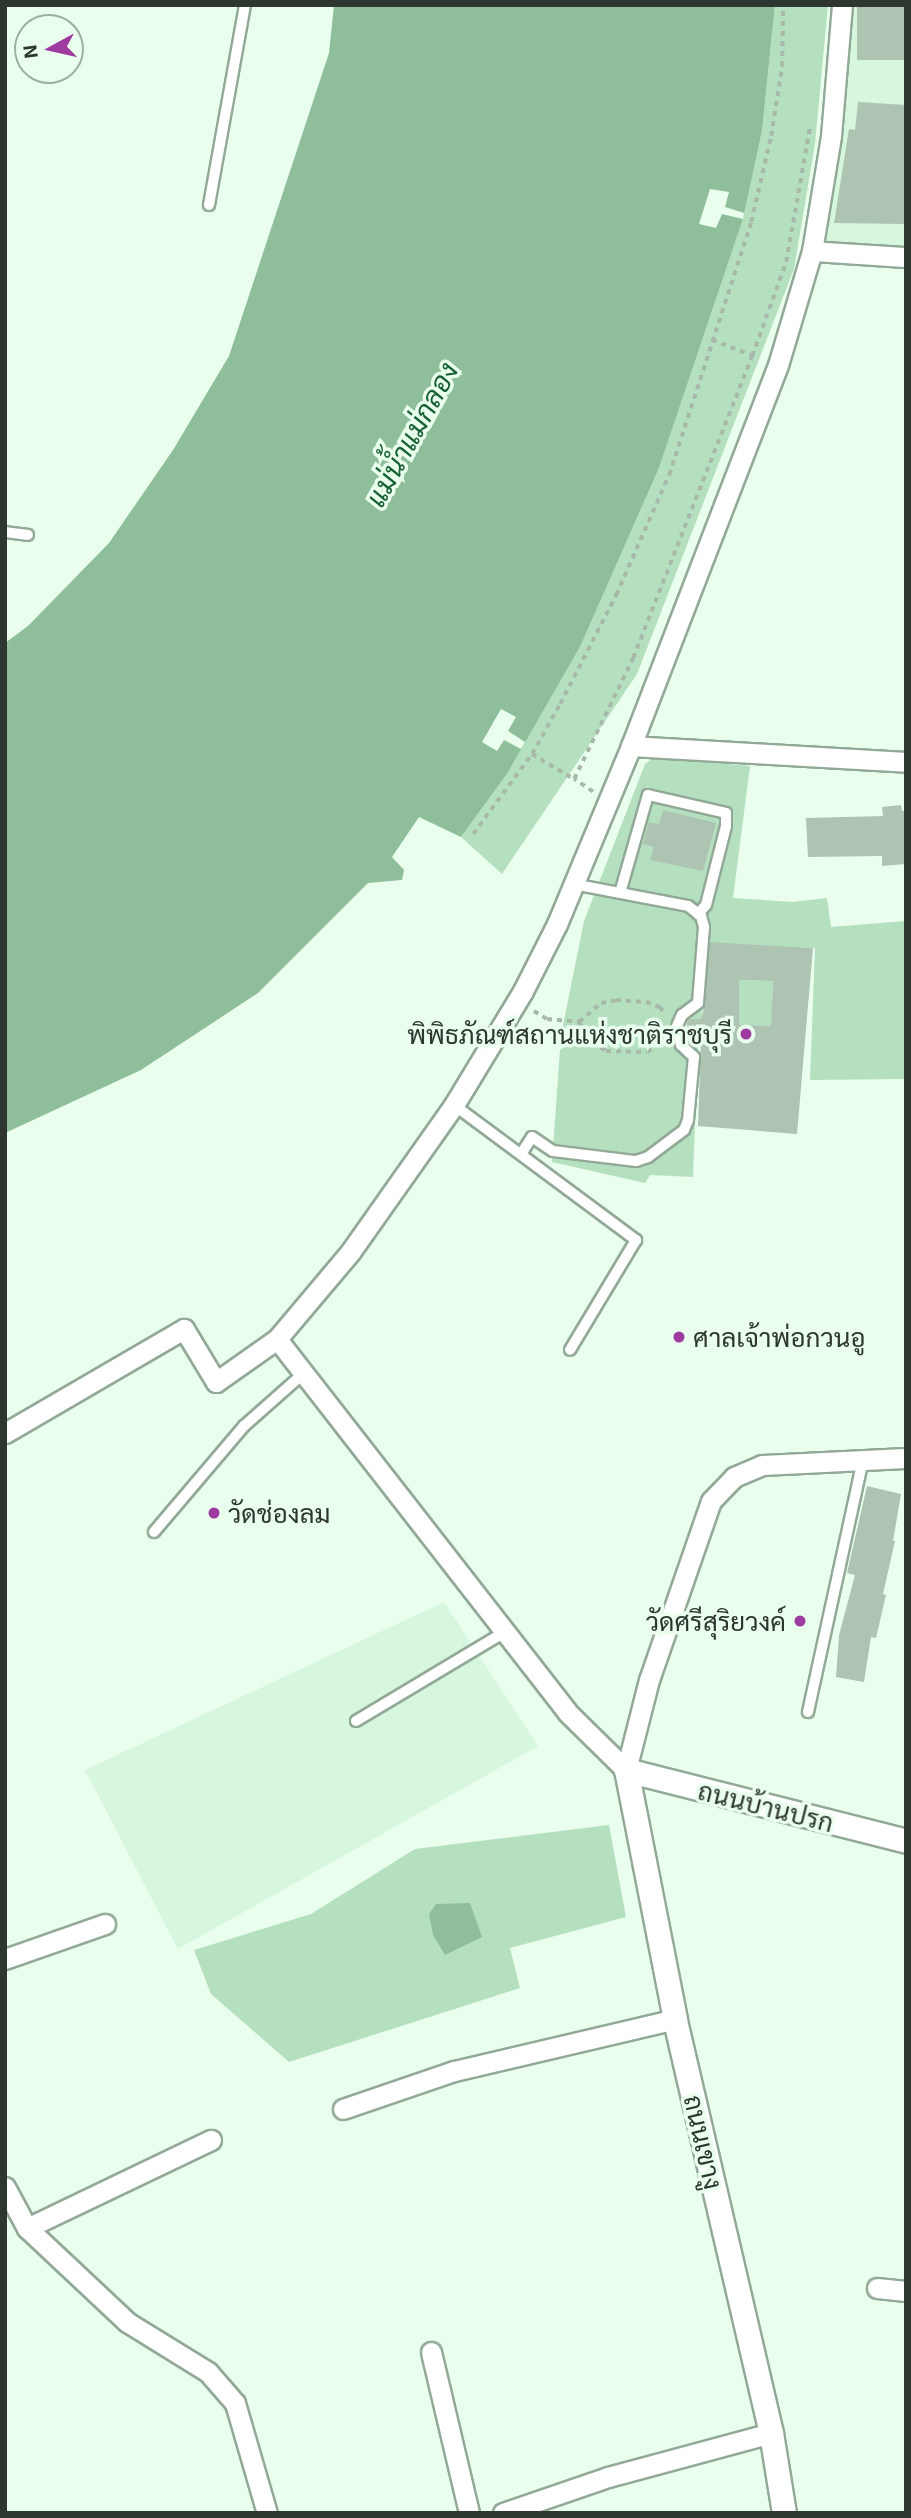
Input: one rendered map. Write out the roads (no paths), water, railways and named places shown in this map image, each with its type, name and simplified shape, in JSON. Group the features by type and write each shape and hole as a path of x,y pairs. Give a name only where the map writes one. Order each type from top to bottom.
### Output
{"street":[{"path":"5,1433 184,1328 216,1382 277,1339 351,1251 454,1105 517,1000 573,884 631,746 778,365 812,251 831,136 842,5"},
{"path":"812,251 906,257"},
{"path":"631,746 906,762"},
{"path":"277,1339 567,1712 626,1770"},
{"path":"626,1770 649,1679 711,1501 734,1477 762,1465 906,1458"},
{"name":"ถนนบ้านปรก","path":"626,1770 906,1841"},
{"name":"ถนนเขางู","path":"626,1770 675,2019 771,2433 784,2513"},
{"path":"5,1959 105,1924"},
{"path":"343,2109 454,2071 675,2019"},
{"path":"27,2228 211,2140"},
{"path":"5,2187 27,2228 127,2322 208,2372 235,2403 267,2513"},
{"path":"877,2288 906,2291"},
{"path":"431,2352 469,2513"},
{"path":"503,2513 608,2477 771,2433"}],"lane":[{"path":"209,205 245,5"},
{"path":"5,532 28,535"},
{"path":"620,892 648,795 726,813 726,826 706,905 698,914"},
{"path":"521,1154 533,1137 552,1151 636,1161 648,1157 684,1130 688,1120 694,1057 681,1045 677,1026 682,1015 698,1003 704,927 698,914 688,906 573,884"},
{"path":"454,1105 636,1241 570,1350"},
{"path":"154,1532 244,1426 303,1373"},
{"path":"808,1712 863,1460"},
{"path":"356,1721 505,1632"}],"water":[{"name":"แม่น้ำแม่กลอง","path":"334,5 775,5 762,131 743,219 659,468 580,647 507,774 461,837 419,817 392,857 404,870 402,880 368,883 258,993 141,1070 5,1133 5,643 28,626 109,543 173,450 229,356 329,53"},
{"path":"470,1903 482,1937 445,1955 433,1935 429,1914 436,1904"}],"place":[{"name":"พิพิธภัณฑ์สถานแห่งชาติราชบุรี","path":"746,1034"},
{"name":"ศาลเจ้าพ่อกวนอู","path":"679,1337"},
{"name":"วัดช่องลม","path":"214,1513"},
{"name":"วัดศรีสุริยวงค์","path":"800,1621"}]}
